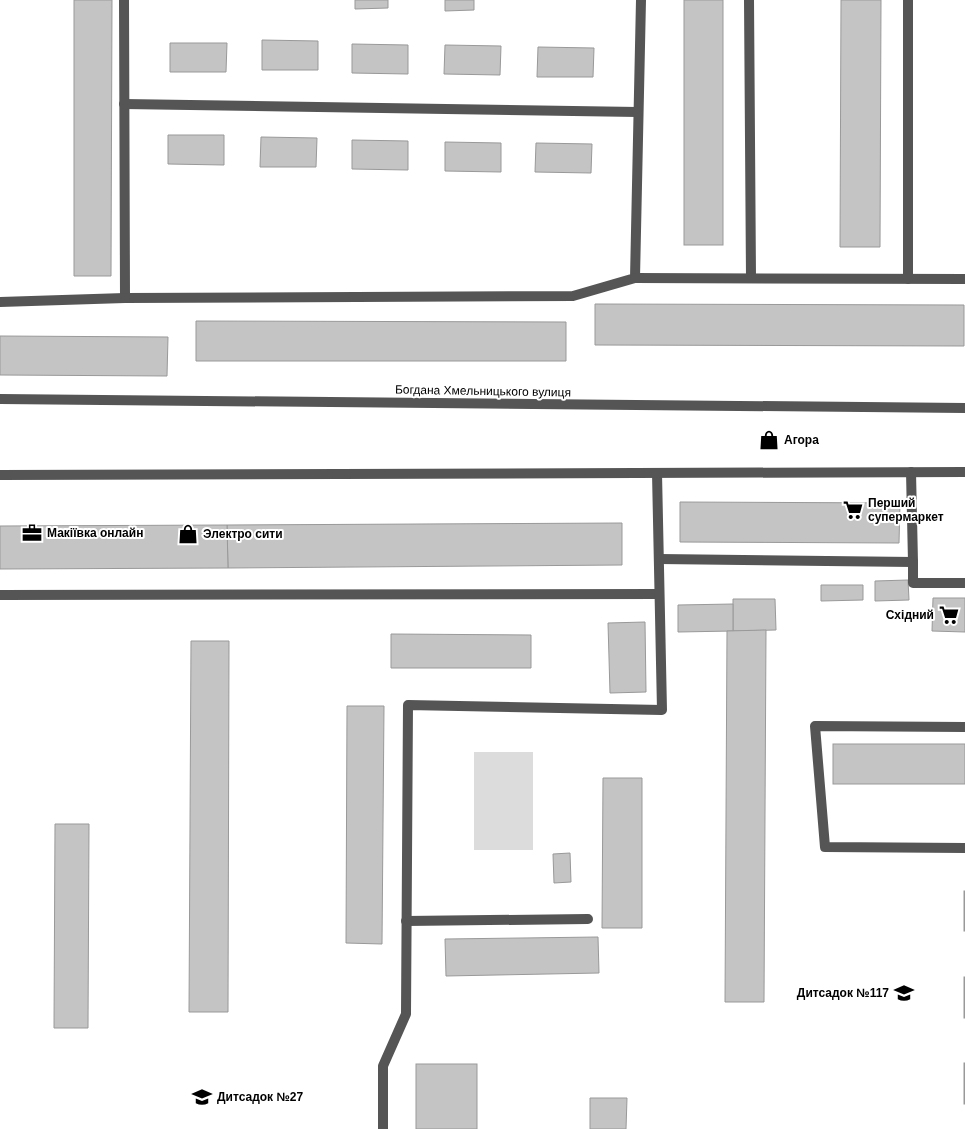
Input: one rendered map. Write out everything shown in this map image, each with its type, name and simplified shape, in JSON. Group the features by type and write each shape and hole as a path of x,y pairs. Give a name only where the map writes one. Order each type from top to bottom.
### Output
{"street":[{"path":"124,0 125,298"},
{"path":"635,278 641,0"},
{"path":"749,0 751,278"},
{"path":"908,0 908,279"},
{"path":"124,104 638,112"},
{"path":"0,302 125,298 574,296 635,278 965,279"},
{"name":"Богдана Хмельницького вулиця","path":"0,398 965,408"},
{"path":"911,472 913,582 965,584"},
{"path":"0,475 965,472"},
{"path":"383,1129 383,1066 406,1014 408,705 662,710 657,473"},
{"path":"658,559 913,562"},
{"path":"0,595 659,594"},
{"path":"965,727 815,726 825,847 965,848"},
{"path":"406,921 588,919"}],"shaded area":[{"path":"474,752 533,752 533,850 474,850"}],"building":[{"path":"74,0 112,0 111,276 74,276"},
{"path":"355,0 388,0 388,8 355,9"},
{"path":"445,0 474,0 474,10 445,11"},
{"path":"684,0 723,0 723,245 684,245"},
{"path":"841,0 881,0 880,247 840,247"},
{"path":"262,40 318,41 318,70 262,70"},
{"path":"170,43 227,43 226,72 170,72"},
{"path":"352,44 408,45 408,74 352,73"},
{"path":"445,45 501,46 500,75 444,74"},
{"path":"538,47 594,48 593,77 537,77"},
{"path":"168,135 224,135 224,165 168,164"},
{"path":"261,137 317,138 316,167 260,167"},
{"path":"352,140 408,141 408,170 352,169"},
{"path":"445,142 501,143 501,172 445,171"},
{"path":"536,143 592,144 591,173 535,172"},
{"path":"595,304 964,305 964,346 595,345"},
{"path":"196,321 566,322 566,361 196,361"},
{"path":"0,336 168,337 167,376 0,375"},
{"path":"680,502 900,503 899,543 680,542"},
{"path":"622,523 622,565 228,568 227,525"},
{"path":"227,525 228,568 0,569 0,526"},
{"path":"908,580 909,600 875,601 875,581"},
{"path":"821,585 863,585 863,600 821,601"},
{"name":"Східний","path":"933,598 965,598 965,632 932,631"},
{"path":"733,599 775,599 776,630 733,631"},
{"path":"733,604 733,631 678,632 678,605"},
{"path":"645,622 646,692 610,693 608,623"},
{"path":"766,630 764,1002 725,1002 727,631"},
{"path":"391,634 531,635 531,668 391,668"},
{"path":"191,641 229,641 228,1012 189,1012"},
{"path":"347,706 384,706 382,944 346,943"},
{"path":"833,744 965,744 965,784 833,784"},
{"path":"603,778 642,778 642,928 602,928"},
{"path":"55,824 89,824 88,1028 54,1028"},
{"path":"570,853 571,882 554,883 553,854"},
{"path":"965,891 965,931 964,931"},
{"path":"598,937 599,973 446,976 445,939"},
{"path":"965,977 965,1018 964,1018"},
{"path":"965,1063 965,1104 964,1104"},
{"path":"416,1064 477,1064 477,1129 416,1129"},
{"path":"590,1098 627,1098 626,1129 590,1129"}],"place":[{"name":"Агора","path":"769,440"},
{"name":"Перший супермаркет","path":"853,510"},
{"name":"Макіївка онлайн","path":"32,533"},
{"name":"Электро сити","path":"188,534"},
{"name":"Східний","path":"949,615"},
{"name":"Дитсадок №117","path":"904,993"},
{"name":"Дитсадок №27","path":"202,1097"}]}
